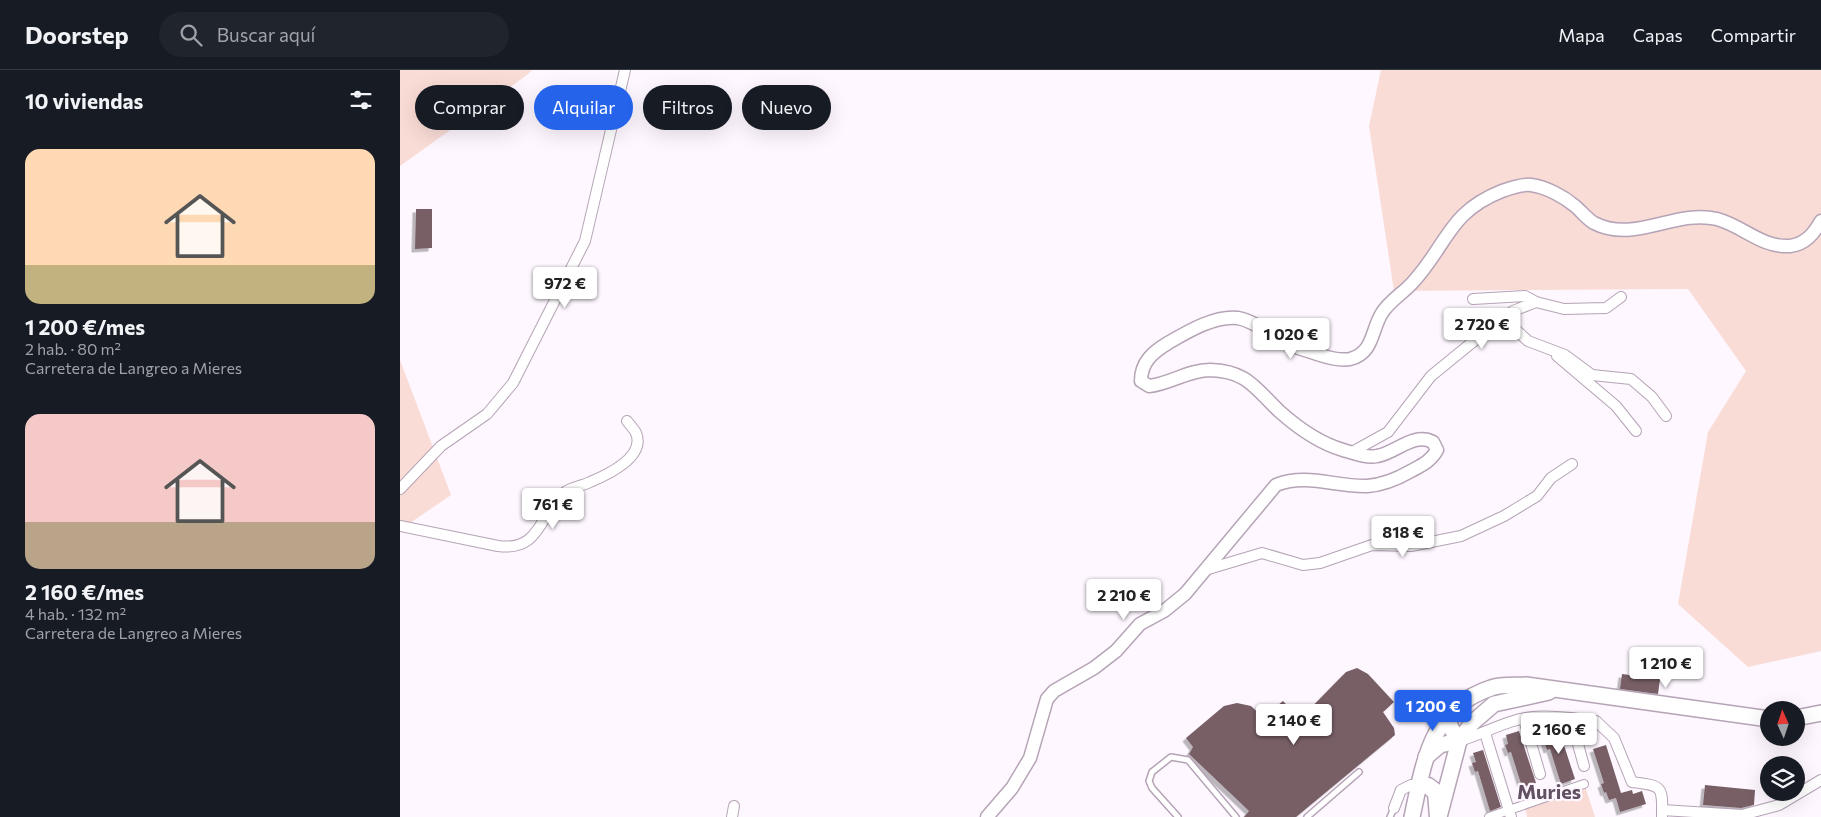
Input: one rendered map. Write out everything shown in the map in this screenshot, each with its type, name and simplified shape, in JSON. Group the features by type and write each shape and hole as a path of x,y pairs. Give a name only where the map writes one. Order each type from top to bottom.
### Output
{"main road":[{"path":"1412,817 1425,758 1447,715 1470,697 1493,687 1526,685 1760,718"},
{"path":"1438,817 1459,741 1472,723 1494,704 1559,690"},
{"path":"1805,716 1821,713"},
{"path":"1447,715 1451,728 1459,741"},
{"path":"1425,758 1440,745 1459,741"},
{"path":"1419,785 1428,786 1436,792 1438,817"}],"street":[{"path":"400,489 440,446 487,414 513,383 585,241 625,70"},
{"path":"987,817 1012,788 1030,758 1046,699 1054,691 1101,662 1140,624 1164,611 1185,594 1276,485 1289,480 1307,479 1367,486 1386,483 1424,464 1431,459 1437,450 1433,442 1424,439 1416,440 1391,452 1375,457 1352,452 1316,440 1279,411 1252,382 1242,376 1229,372 1199,370 1165,383 1148,386 1141,381 1141,372 1146,360 1162,347 1202,326 1224,318 1239,318 1255,324 1284,343 1327,357 1349,359 1361,354 1371,343 1381,315 1394,297 1414,282 1462,215 1483,199 1528,184 1546,188 1570,202 1594,222 1618,229 1636,230 1675,219 1717,219 1766,244 1790,246 1806,241 1821,221"},
{"path":"1473,299 1525,296 1536,302 1564,309 1606,308 1621,297"},
{"path":"1352,452 1388,432 1431,376 1513,310 1536,302"},
{"path":"1503,318 1528,341 1565,355 1592,375 1631,379 1652,397 1666,416"},
{"path":"1549,349 1616,406 1636,431"},
{"path":"400,526 498,546 510,548 520,546 537,532 565,492 590,483 629,459 638,442 636,433 627,421"},
{"path":"1205,570 1262,553 1303,565 1320,563 1372,545 1411,546 1462,536 1504,516 1537,496 1551,478 1572,464"},
{"path":"1459,741 1533,717 1596,721 1614,738 1632,782 1650,783 1659,789 1662,814 1742,815 1779,805 1821,780"},
{"path":"1524,719 1540,774"},
{"path":"1571,719 1584,766"},
{"path":"1485,732 1510,813"},
{"path":"1489,817 1510,813 1584,784"},
{"path":"1392,812 1401,790 1411,785 1419,785"},
{"path":"732,817 734,806"}],"lane":[{"path":"1178,817 1152,788 1149,781 1152,772 1171,757 1188,760 1236,817"},
{"path":"1307,817 1359,772"}],"shaded area":[{"path":"400,70 532,70 513,85 415,85 415,130 450,130 400,166"},
{"path":"1381,70 1821,70 1821,651 1748,667 1678,604 1708,432 1746,371 1688,289 1394,291 1369,126"},
{"path":"400,360 451,495 400,530"},
{"path":"1586,789 1595,817 1527,817 1525,808"}],"building":[{"path":"416,209 432,209 432,248 415,249"},
{"path":"1357,668 1368,674 1394,702 1383,712 1394,728 1395,735 1296,817 1244,817 1249,811 1189,754 1193,747 1186,738 1224,706 1237,703 1251,706 1263,717 1283,701 1300,719 1346,672"},
{"path":"1622,674 1660,679 1658,694 1620,689"},
{"path":"1558,727 1575,779 1561,784 1550,749 1547,750 1544,741 1547,740 1545,732"},
{"path":"1519,731 1536,783 1522,787 1511,752 1508,753 1505,745 1508,744 1506,735"},
{"path":"1606,745 1621,793 1632,790 1633,794 1642,791 1646,804 1620,812 1616,798 1609,800 1606,792 1604,793 1601,784 1604,783 1593,749"},
{"path":"1483,750 1501,807 1490,811 1478,771 1475,772 1472,763 1476,762 1473,753"},
{"path":"1705,785 1755,790 1754,805 1741,808 1703,805"}],"district":[{"name":"Muries","path":"1549,791"}]}
